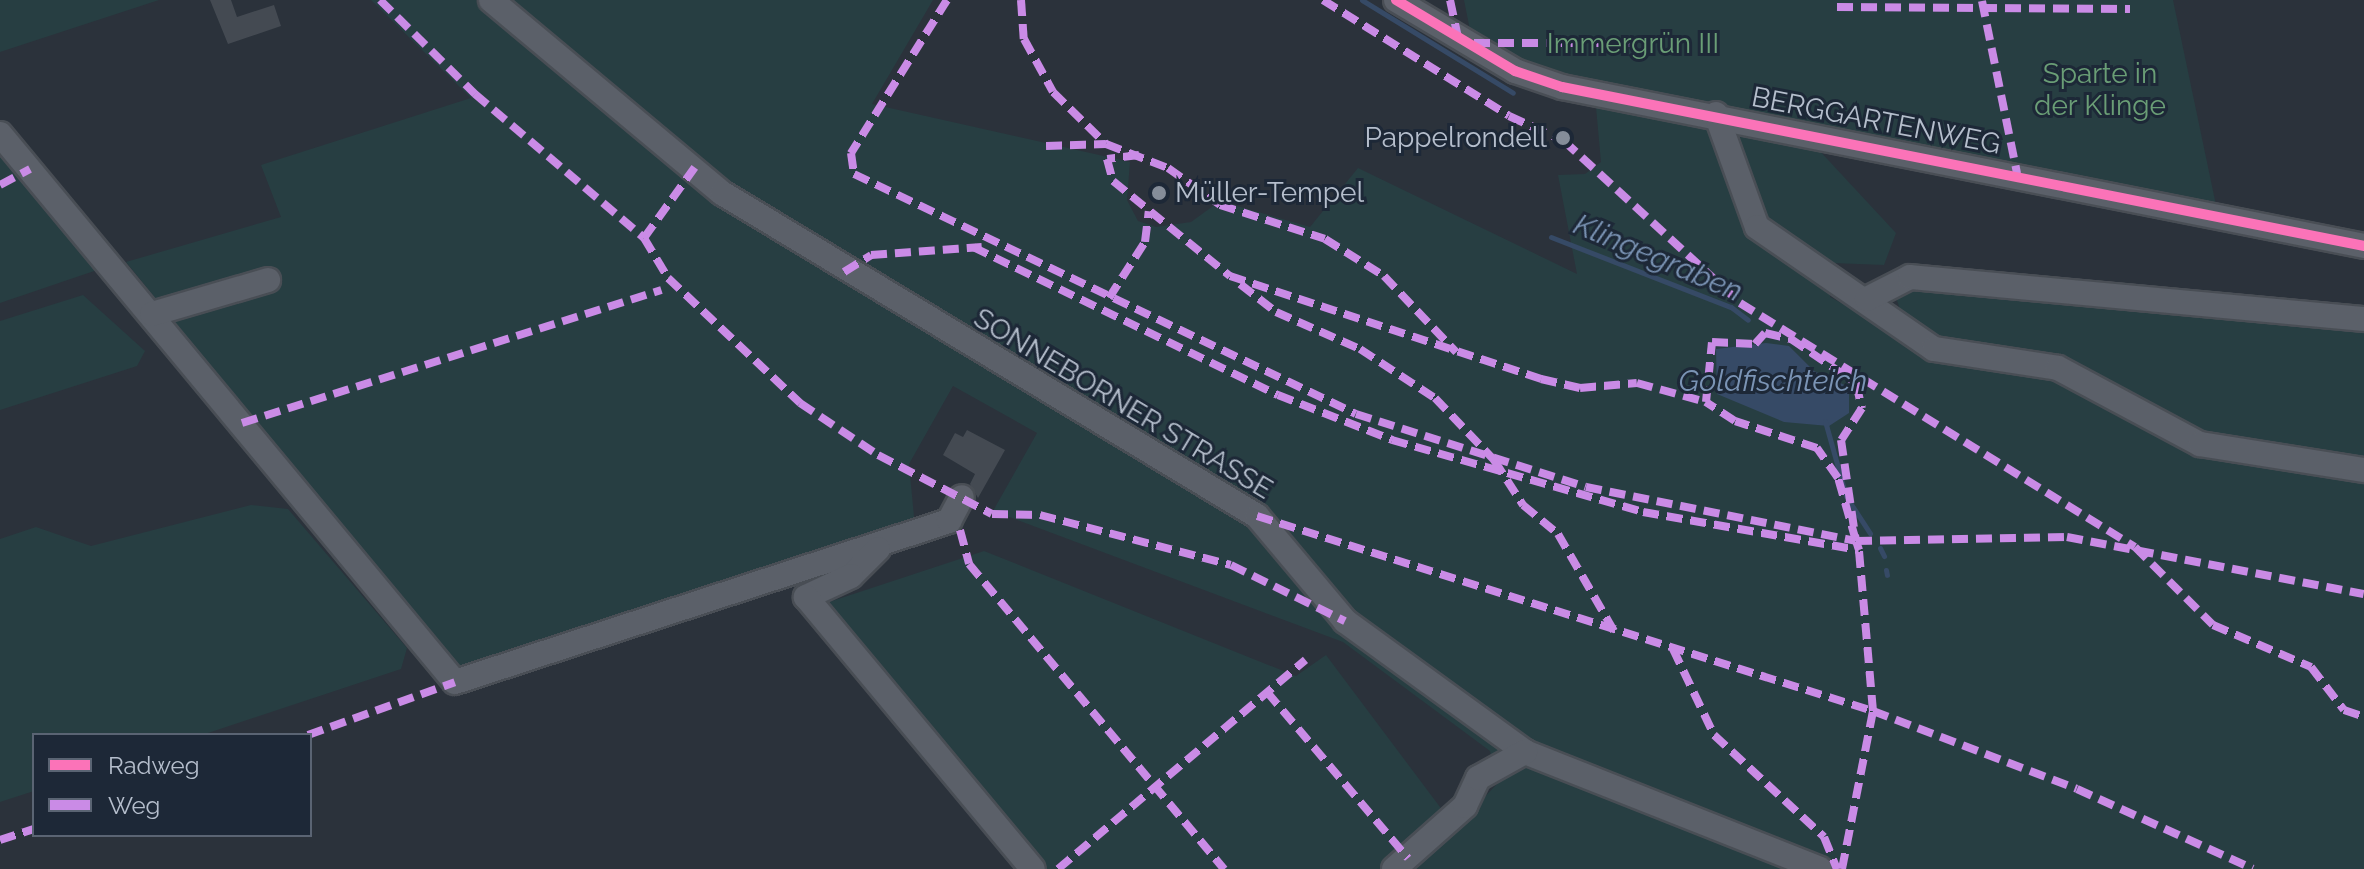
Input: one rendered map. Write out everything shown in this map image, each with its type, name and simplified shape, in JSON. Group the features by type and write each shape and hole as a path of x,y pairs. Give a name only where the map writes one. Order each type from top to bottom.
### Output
{"street":[{"name":"SONNEBORNER STRASSE","path":"491,0 722,193 1257,516 1345,621 1525,752 1820,869"},
{"name":"BERGGARTENWEG","path":"1396,0 1515,71 1562,87 1716,114 2364,246"},
{"path":"1716,114 1757,227 1867,299 1934,349 2058,368 2200,444 2364,470"},
{"path":"0,134 455,682 949,521 962,497"},
{"path":"1867,299 1910,277 2364,319"},
{"path":"152,314 268,280"},
{"path":"883,544 851,576 806,597 1033,869"},
{"path":"1394,869 1465,806 1478,778 1525,752"}],"green space":[{"path":"0,0 159,0 0,52"},
{"path":"371,0 933,0 872,104 1130,162 1127,200 1138,221 1156,227 1191,222 1220,201 1310,227 1358,168 1577,274 1558,175 1585,174 1601,162 1596,107 1817,148 1896,233 1884,265 1832,263 1830,297 1910,340 1888,273 2291,302 2364,315 2364,869 1032,869 814,607 984,551 1296,676 1326,655 1446,815 1446,837 1498,783 1490,751 1343,642 993,511 1037,433 953,386 909,464 915,527 456,669 126,262 281,217 261,165 471,98","holes":["1789,346 1814,371 1848,387 1717,394 1717,350"]},
{"name":"Sparte in der Klinge","path":"1464,0 2173,0 2216,205 1530,67 1470,30"},
{"path":"0,148 103,268 0,303"},
{"path":"83,295 145,351 137,366 0,410 0,321"},
{"path":"251,505 288,509 407,648 401,669 208,733 32,733 32,792 0,802 0,539 36,527 91,546"}],"water":[{"name":"Goldfischteich","path":"1766,343 1789,346 1814,371 1849,387 1849,413 1829,426 1784,422 1717,394 1716,349"}],"building":[{"path":"210,0 231,0 237,17 274,5 281,26 228,44"},
{"path":"967,430 1005,450 978,498 970,484 975,474 943,455 955,433 963,437"}],"waterway":[{"name":"Klingegraben","path":"1362,0 1513,93"},
{"name":"Klingegraben","path":"1551,237 1731,307 1748,320"},
{"name":"Klingegraben","path":"1825,421 1846,496"},
{"name":"Klingegraben","path":"1851,504 1870,533"},
{"name":"Klingegraben","path":"1880,548 1884,556"},
{"name":"Klingegraben","path":"1886,570 1887,575"}],"marked path":[{"path":"380,0 475,94 644,238 668,278 800,403 878,455 992,514 1040,515 1231,565 1345,621"},
{"path":"947,0 851,153 854,174 1356,414 1586,487 1856,541 2067,537 2364,594"},
{"path":"1021,0 1024,39 1053,92 1106,144"},
{"path":"1323,0 1509,116 1564,141 1740,303 2135,547 2213,625 2311,667 2344,710 2364,717"},
{"path":"1450,0 1458,38"},
{"path":"1982,1 2017,173"},
{"path":"1837,7 2130,9"},
{"path":"1474,43 1632,43"},
{"path":"1046,146 1106,144 1168,168 1220,205 1325,239 1384,276 1456,352"},
{"path":"1139,155 1107,159 1113,181 1230,276 1541,379 1580,388 1637,383 1706,402"},
{"path":"644,238 695,167"},
{"path":"0,185 30,169"},
{"path":"1109,298 1145,242 1149,211"},
{"path":"973,247 1278,395 1392,440 1643,512 1859,550"},
{"path":"844,272 871,255 982,247"},
{"path":"1240,284 1276,312 1360,349 1435,398 1494,460 1523,505 1558,534 1614,631"},
{"path":"242,423 661,290"},
{"path":"1842,869 1873,711 1859,550 1856,541 1838,478 1817,448 1735,421 1706,402 1712,342 1755,344 1765,333 1791,339 1856,383 1862,408 1841,440 1856,541"},
{"path":"1257,516 1873,711 2077,789 2253,869"},
{"path":"960,530 969,564 1224,869"},
{"path":"1673,649 1714,735 1824,837 1837,869"},
{"path":"1058,869 1305,660"},
{"path":"312,734 455,682"},
{"path":"1267,692 1408,858"},
{"path":"0,840 32,830"}],"cycle path":[{"path":"1396,0 1515,71 1562,87 2364,246"}],"place":[{"name":"Pappelrondell","path":"1563,138"},
{"name":"Müller-Tempel","path":"1159,193"}],"park label":[{"name":"Immergrün III","path":"1633,44"}]}
